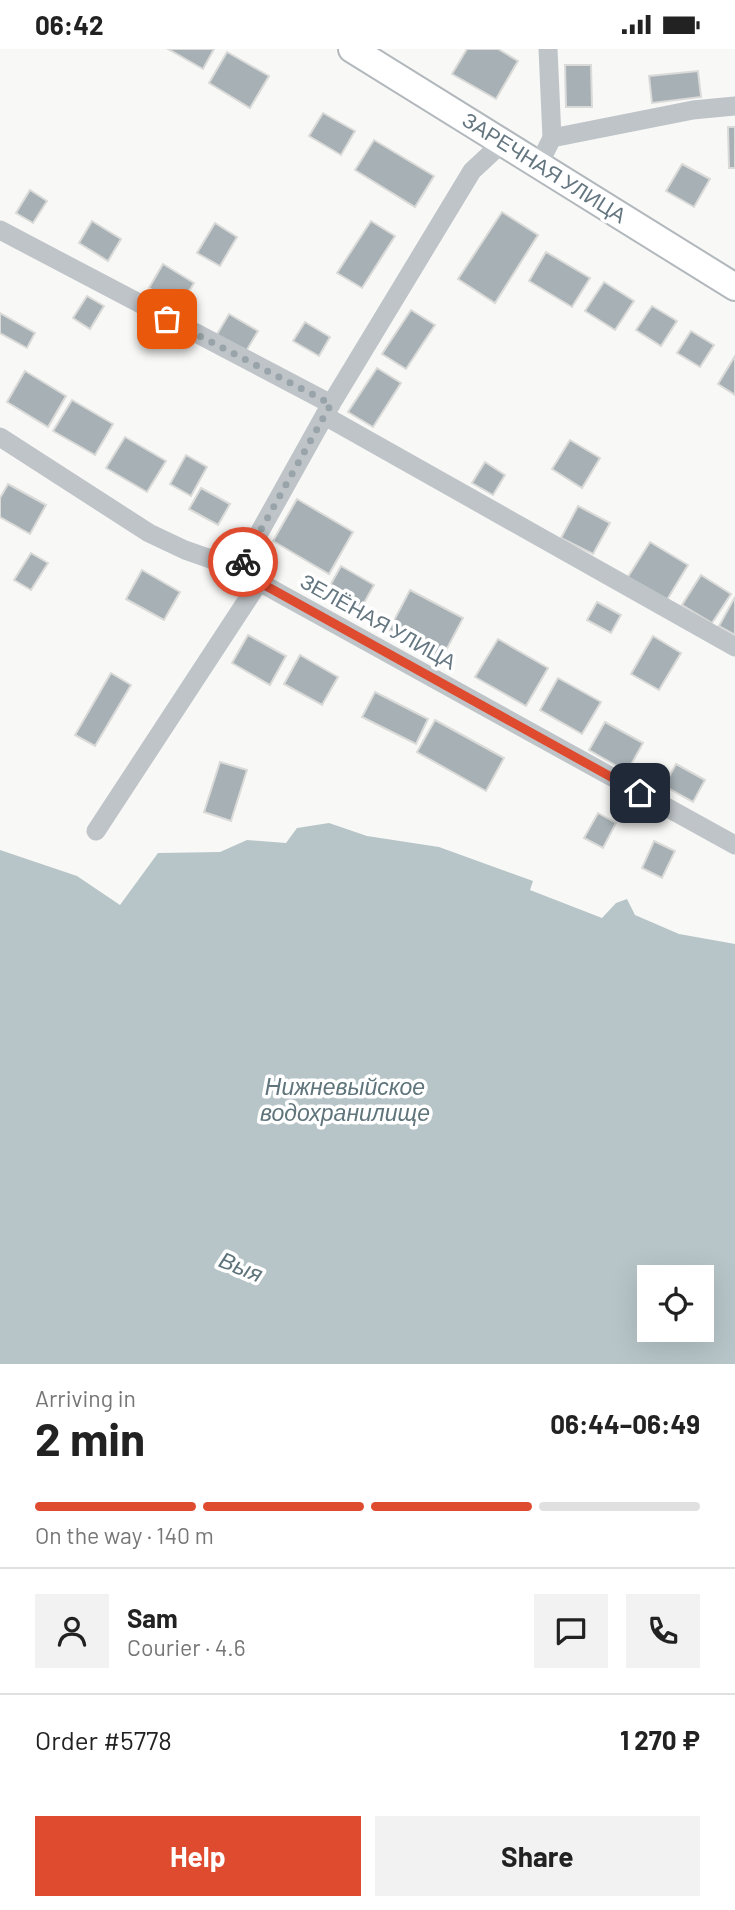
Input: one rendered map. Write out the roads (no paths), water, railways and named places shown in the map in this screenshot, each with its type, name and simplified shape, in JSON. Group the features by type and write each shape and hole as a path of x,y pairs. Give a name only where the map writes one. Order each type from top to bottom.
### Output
{"street":[{"name":"ЗАРЕЧНАЯ УЛИЦА","path":"352,49 735,287"},
{"path":"539,165 552,138 548,49"},
{"path":"552,138 693,110 735,106"},
{"path":"239,569 328,410 472,171 502,143"},
{"path":"0,230 328,410 735,647"},
{"name":"ЗЕЛЁНАЯ УЛИЦА","path":"0,437 149,533 239,569 735,845"},
{"path":"96,831 259,582"}],"water":[{"name":"Нижневыйское водохранилище","path":"329,823 367,836 439,847 533,881 530,890 602,918 616,903 627,899 635,915 679,934 735,944 735,1364 0,1364 0,850 77,876 120,905 158,853 220,852 247,840 286,843 297,828"}],"water label":[{"name":"Выя","path":"241,1267"}]}
